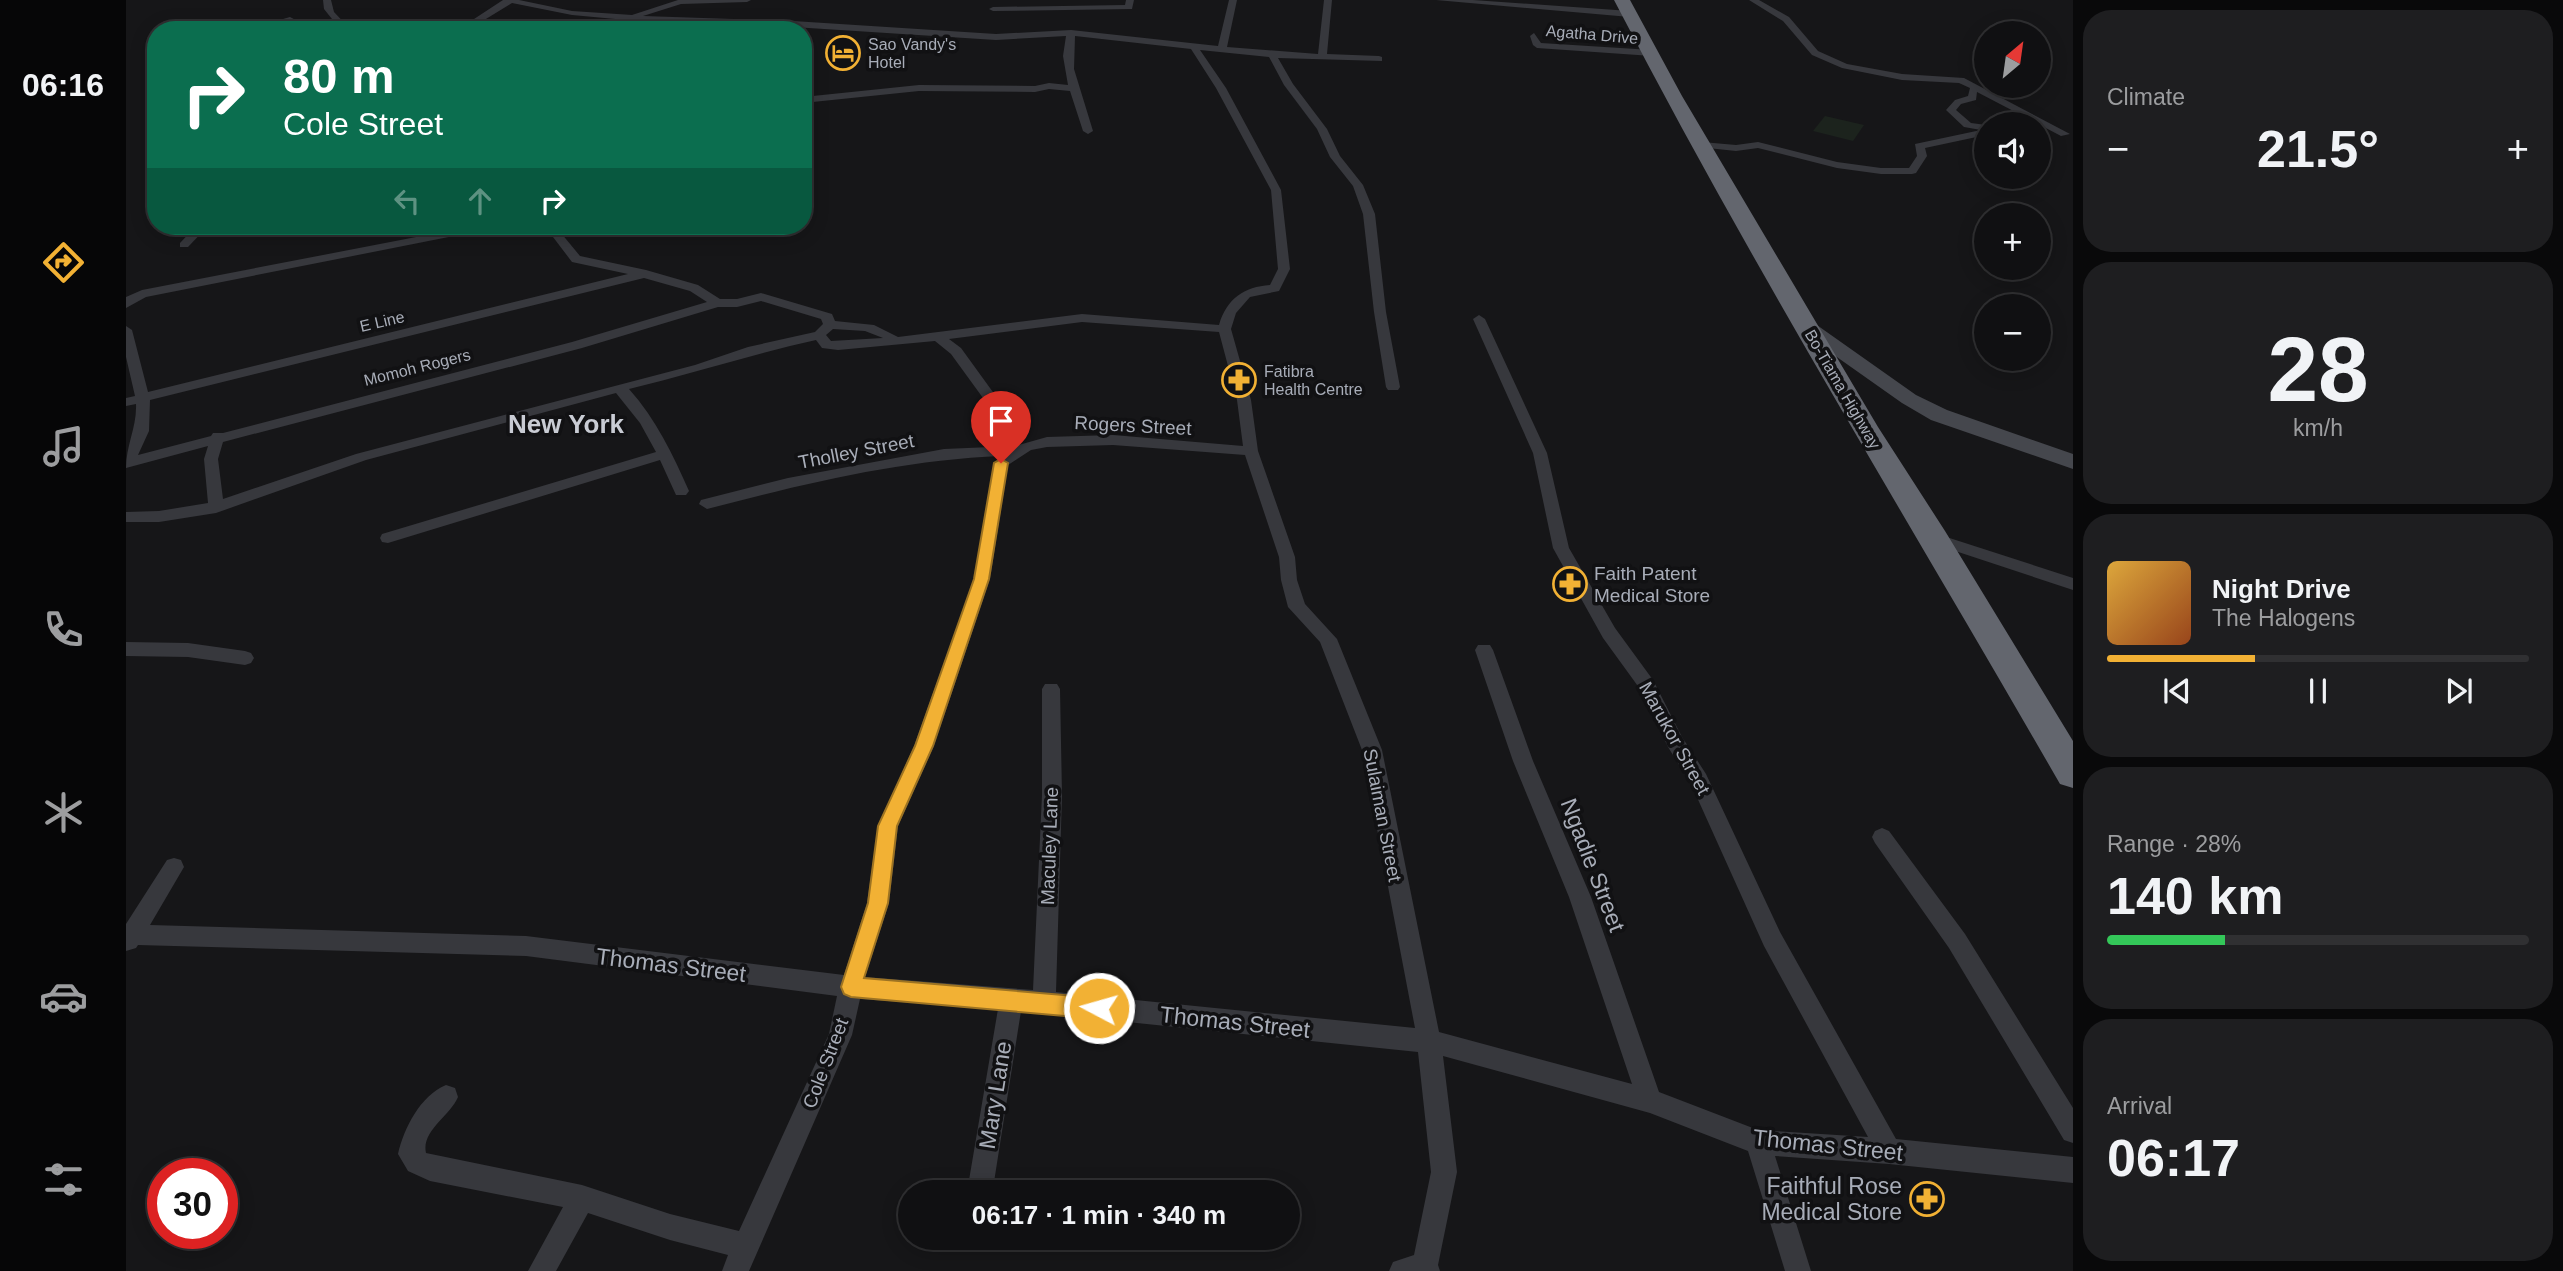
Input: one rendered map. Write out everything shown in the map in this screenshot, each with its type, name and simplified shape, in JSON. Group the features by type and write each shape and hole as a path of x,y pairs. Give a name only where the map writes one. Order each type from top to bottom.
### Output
{"highway":[{"name":"Bo-Tiama Highway","path":"1626,7 1864,428 1934,538 2073,773"}],"street":[{"path":"327,0 331,15"},
{"path":"477,21 510,0 572,13 677,21"},
{"path":"993,9 1129,8 1130,0"},
{"path":"1222,48 1233,0"},
{"path":"1322,55 1328,0"},
{"path":"1440,0 1626,7"},
{"path":"1753,0 1786,19 1815,53 1845,66 1902,77 1961,80 1974,86"},
{"path":"633,17 680,2 750,5"},
{"path":"320,16 331,15 341,21"},
{"path":"288,21 287,19 309,17"},
{"path":"812,30 996,37 1071,33 1272,55 1379,59"},
{"path":"1071,33 1068,40 1067,65 1088,131"},
{"name":"Agatha Drive","path":"1534,36 1538,46 1652,53"},
{"path":"1194,47 1222,88 1276,190 1284,269 1280,280 1275,288 1253,290 1226,316 1225,329 1244,400 1251,451"},
{"path":"1272,55 1289,85 1322,129 1335,157 1358,185 1369,214 1380,313 1394,387"},
{"path":"812,99 919,88 1035,89 1049,86 1076,89"},
{"path":"1974,90 1973,98 1958,102 1951,110 1968,125 1974,127"},
{"path":"1997,98 2069,135"},
{"path":"1702,145 1736,148 1758,145 1837,164 1881,171 1912,171 1922,156 1919,146 1974,133"},
{"path":"2051,133 2069,135"},
{"path":"184,245 193,235"},
{"path":"126,304 127,301 142,295 443,235"},
{"path":"557,235 576,259 695,288 717,303"},
{"name":"E Line","path":"126,402 646,274"},
{"name":"Momoh Rogers","path":"126,462 576,345 717,303 737,303 761,297 828,317 825,330"},
{"path":"825,330 827,345 838,346 896,342 1082,318 1225,329"},
{"name":"Marukor Street","path":"1479,319 1540,453 1561,548 1609,633 1647,685 1675,742 1699,780 1772,939 1889,1152"},
{"path":"1807,327 1909,399 1939,415 2073,462"},
{"path":"126,516 174,515 216,508 335,465 825,330 876,328 887,333 896,342"},
{"path":"126,330 143,397 142,435 126,462"},
{"path":"938,337 956,351 996,406"},
{"path":"619,387 636,404 666,454 681,491"},
{"path":"216,508 211,459 218,436"},
{"name":"Rogers Street","path":"1015,451 1036,443 1100,440 1251,451"},
{"name":"Tholley Street","path":"706,504 789,483 944,454 1015,451"},
{"name":"Cole Street","path":"735,1271 744,1245 840,1035 851,987 878,903 888,826 924,746 982,579 1001,463 1015,451"},
{"name":"Sulaiman Street","path":"1251,451 1287,557 1289,580 1297,607 1328,639 1372,750 1429,1041 1444,1172 1418,1269"},
{"path":"388,538 666,454"},
{"path":"1934,538 2073,584"},
{"path":"126,649 188,650 244,658"},
{"name":"Ngadie Street","path":"1484,650 1523,761 1580,897 1650,1101"},
{"name":"Maculey Lane","path":"1044,1003 1052,795 1051,689"},
{"path":"1882,836 1957,941 2073,1131"},
{"name":"Thomas Street","path":"128,937 174,867"},
{"name":"Thomas Street","path":"128,937 526,946 851,987 1011,999 1429,1041 1650,1101 1758,1142 2073,1170"},
{"name":"Mary Lane","path":"982,1180 1011,999"},
{"path":"446,1097 423,1123 413,1141 411,1154 417,1163 450,1173 582,1198 670,1227 744,1245"},
{"path":"1758,1142 1798,1271"},
{"path":"541,1271 582,1198"}],"shaded area":[{"path":"1825,116 1864,125 1853,141 1813,131"}],"place":[{"name":"Sao Vandy's Hotel","path":"843,53"},
{"name":"Fatibra Health Centre","path":"1239,380"},
{"name":"Faith Patent Medical Store","path":"1570,584"},
{"name":"Faithful Rose Medical Store","path":"1927,1199"}],"district":[{"name":"New York","path":"566,424"}],"route":[{"path":"1001,463 982,579 924,746 888,826 878,903 851,987 1099,1008"}]}
